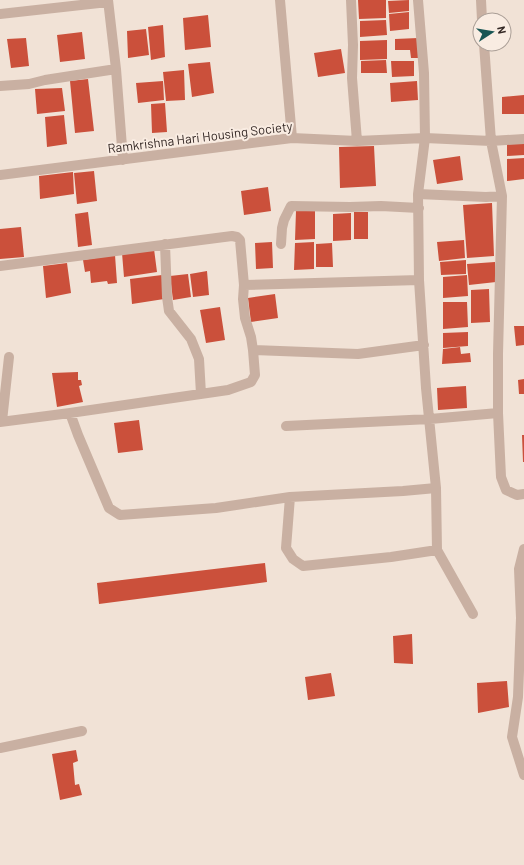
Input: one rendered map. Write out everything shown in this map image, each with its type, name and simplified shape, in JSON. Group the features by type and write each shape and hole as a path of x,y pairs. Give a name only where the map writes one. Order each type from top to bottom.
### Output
{"street":[{"path":"280,0 292,138"},
{"path":"351,0 353,45 352,78 357,141"},
{"path":"418,0 424,73 424,138 418,194 419,280 426,388 436,488 437,550 473,614"},
{"path":"480,0 481,12"},
{"path":"0,14 108,1 116,70 123,160"},
{"path":"485,52 491,141 502,196 498,354 498,413 501,477 506,490 517,494 524,494"},
{"path":"0,86 29,84 45,80 116,70"},
{"name":"Ramkrishna Hari Housing Society","path":"0,175 292,138 357,141 424,138 491,141 524,139"},
{"path":"418,194 486,197 502,196"},
{"path":"281,244 284,220 291,206 381,206 419,208"},
{"path":"0,266 165,244 232,236 237,237 240,240 244,286 243,300 245,318 251,337 255,375 251,382 228,390 1,422 10,357"},
{"path":"165,244 169,311 191,340 199,359 201,394"},
{"path":"244,286 419,280"},
{"path":"253,350 358,354 424,345"},
{"path":"70,413 109,508 120,515 216,508 290,497 436,488"},
{"path":"286,426 430,419 498,413"},
{"path":"290,497 286,548 293,559 303,566 391,557 437,550"},
{"path":"524,549 519,569 521,618 518,697 512,736 524,775"},
{"path":"0,748 82,731"}],"building":[{"path":"358,0 386,0 386,18 359,19"},
{"path":"409,0 409,11 389,13 388,1"},
{"path":"409,12 409,29 390,31 389,14"},
{"path":"208,15 211,47 185,50 183,18"},
{"path":"386,20 387,35 360,37 360,21"},
{"path":"163,25 165,57 151,60 148,27"},
{"path":"146,29 149,55 128,58 127,31"},
{"path":"82,32 85,59 60,62 57,35"},
{"path":"26,38 29,66 11,68 7,39"},
{"path":"418,38 420,58 411,58 410,50 395,50 395,39"},
{"path":"387,40 387,59 360,60 360,41"},
{"path":"341,49 345,73 318,77 314,53"},
{"path":"386,60 387,73 361,73 361,61"},
{"path":"391,61 414,61 414,76 392,77"},
{"path":"210,62 214,93 192,97 188,64"},
{"path":"184,70 185,100 166,101 163,72"},
{"path":"88,79 94,131 75,133 70,81"},
{"path":"163,81 164,100 138,103 136,83"},
{"path":"417,81 418,100 391,102 390,83"},
{"path":"62,88 65,111 37,114 35,89"},
{"path":"524,95 524,114 502,114 502,97"},
{"path":"165,103 167,132 152,133 151,104"},
{"path":"64,115 67,144 47,147 45,117"},
{"path":"524,141 524,155 507,156 507,142"},
{"path":"374,146 376,186 340,188 339,147"},
{"path":"460,156 463,180 437,184 433,160"},
{"path":"524,158 524,179 507,181 507,159"},
{"path":"94,171 97,201 77,204 74,173"},
{"path":"73,172 74,194 40,199 39,176"},
{"path":"268,187 271,211 244,215 241,191"},
{"path":"492,203 494,256 467,258 463,205"},
{"path":"315,210 315,239 295,240 296,211"},
{"path":"88,212 92,245 78,247 75,214"},
{"path":"354,212 368,212 368,239 354,239"},
{"path":"351,213 351,240 333,241 333,214"},
{"path":"21,227 24,257 0,259 0,229"},
{"path":"464,240 465,258 439,261 437,242"},
{"path":"272,242 273,268 256,269 255,243"},
{"path":"314,242 314,269 294,270 295,243"},
{"path":"332,243 333,267 316,267 316,244"},
{"path":"154,249 157,272 124,277 122,253"},
{"path":"115,255 117,283 108,284 107,281 91,283 90,271 85,272 83,260"},
{"path":"466,260 466,274 441,275 440,262"},
{"path":"495,262 496,282 469,285 467,264"},
{"path":"67,263 71,293 46,298 43,266"},
{"path":"207,271 209,295 193,297 190,274"},
{"path":"188,274 191,297 173,300 170,276"},
{"path":"162,275 164,299 132,304 130,279"},
{"path":"467,275 468,296 443,298 443,277"},
{"path":"489,289 490,322 471,323 471,290"},
{"path":"275,294 278,318 251,322 248,298"},
{"path":"443,302 467,302 468,327 443,329"},
{"path":"220,307 225,340 206,343 200,310"},
{"path":"514,326 524,326 524,345 516,346"},
{"path":"468,332 468,346 443,348 443,333"},
{"path":"460,347 461,354 470,353 471,362 442,364 443,349"},
{"path":"78,372 78,380 81,380 82,385 79,386 83,402 57,407 52,373"},
{"path":"524,379 524,394 519,394 518,380"},
{"path":"466,386 467,408 438,410 437,388"},
{"path":"139,420 143,450 118,453 114,423"},
{"path":"522,435 524,435 524,462 523,462"},
{"path":"265,563 267,582 99,604 97,583"},
{"path":"412,634 413,664 394,663 393,636"},
{"path":"331,673 335,696 308,700 305,677"},
{"path":"507,681 509,707 478,713 477,683"},
{"path":"76,750 78,761 73,763 75,785 79,784 82,795 60,800 52,754"}]}
